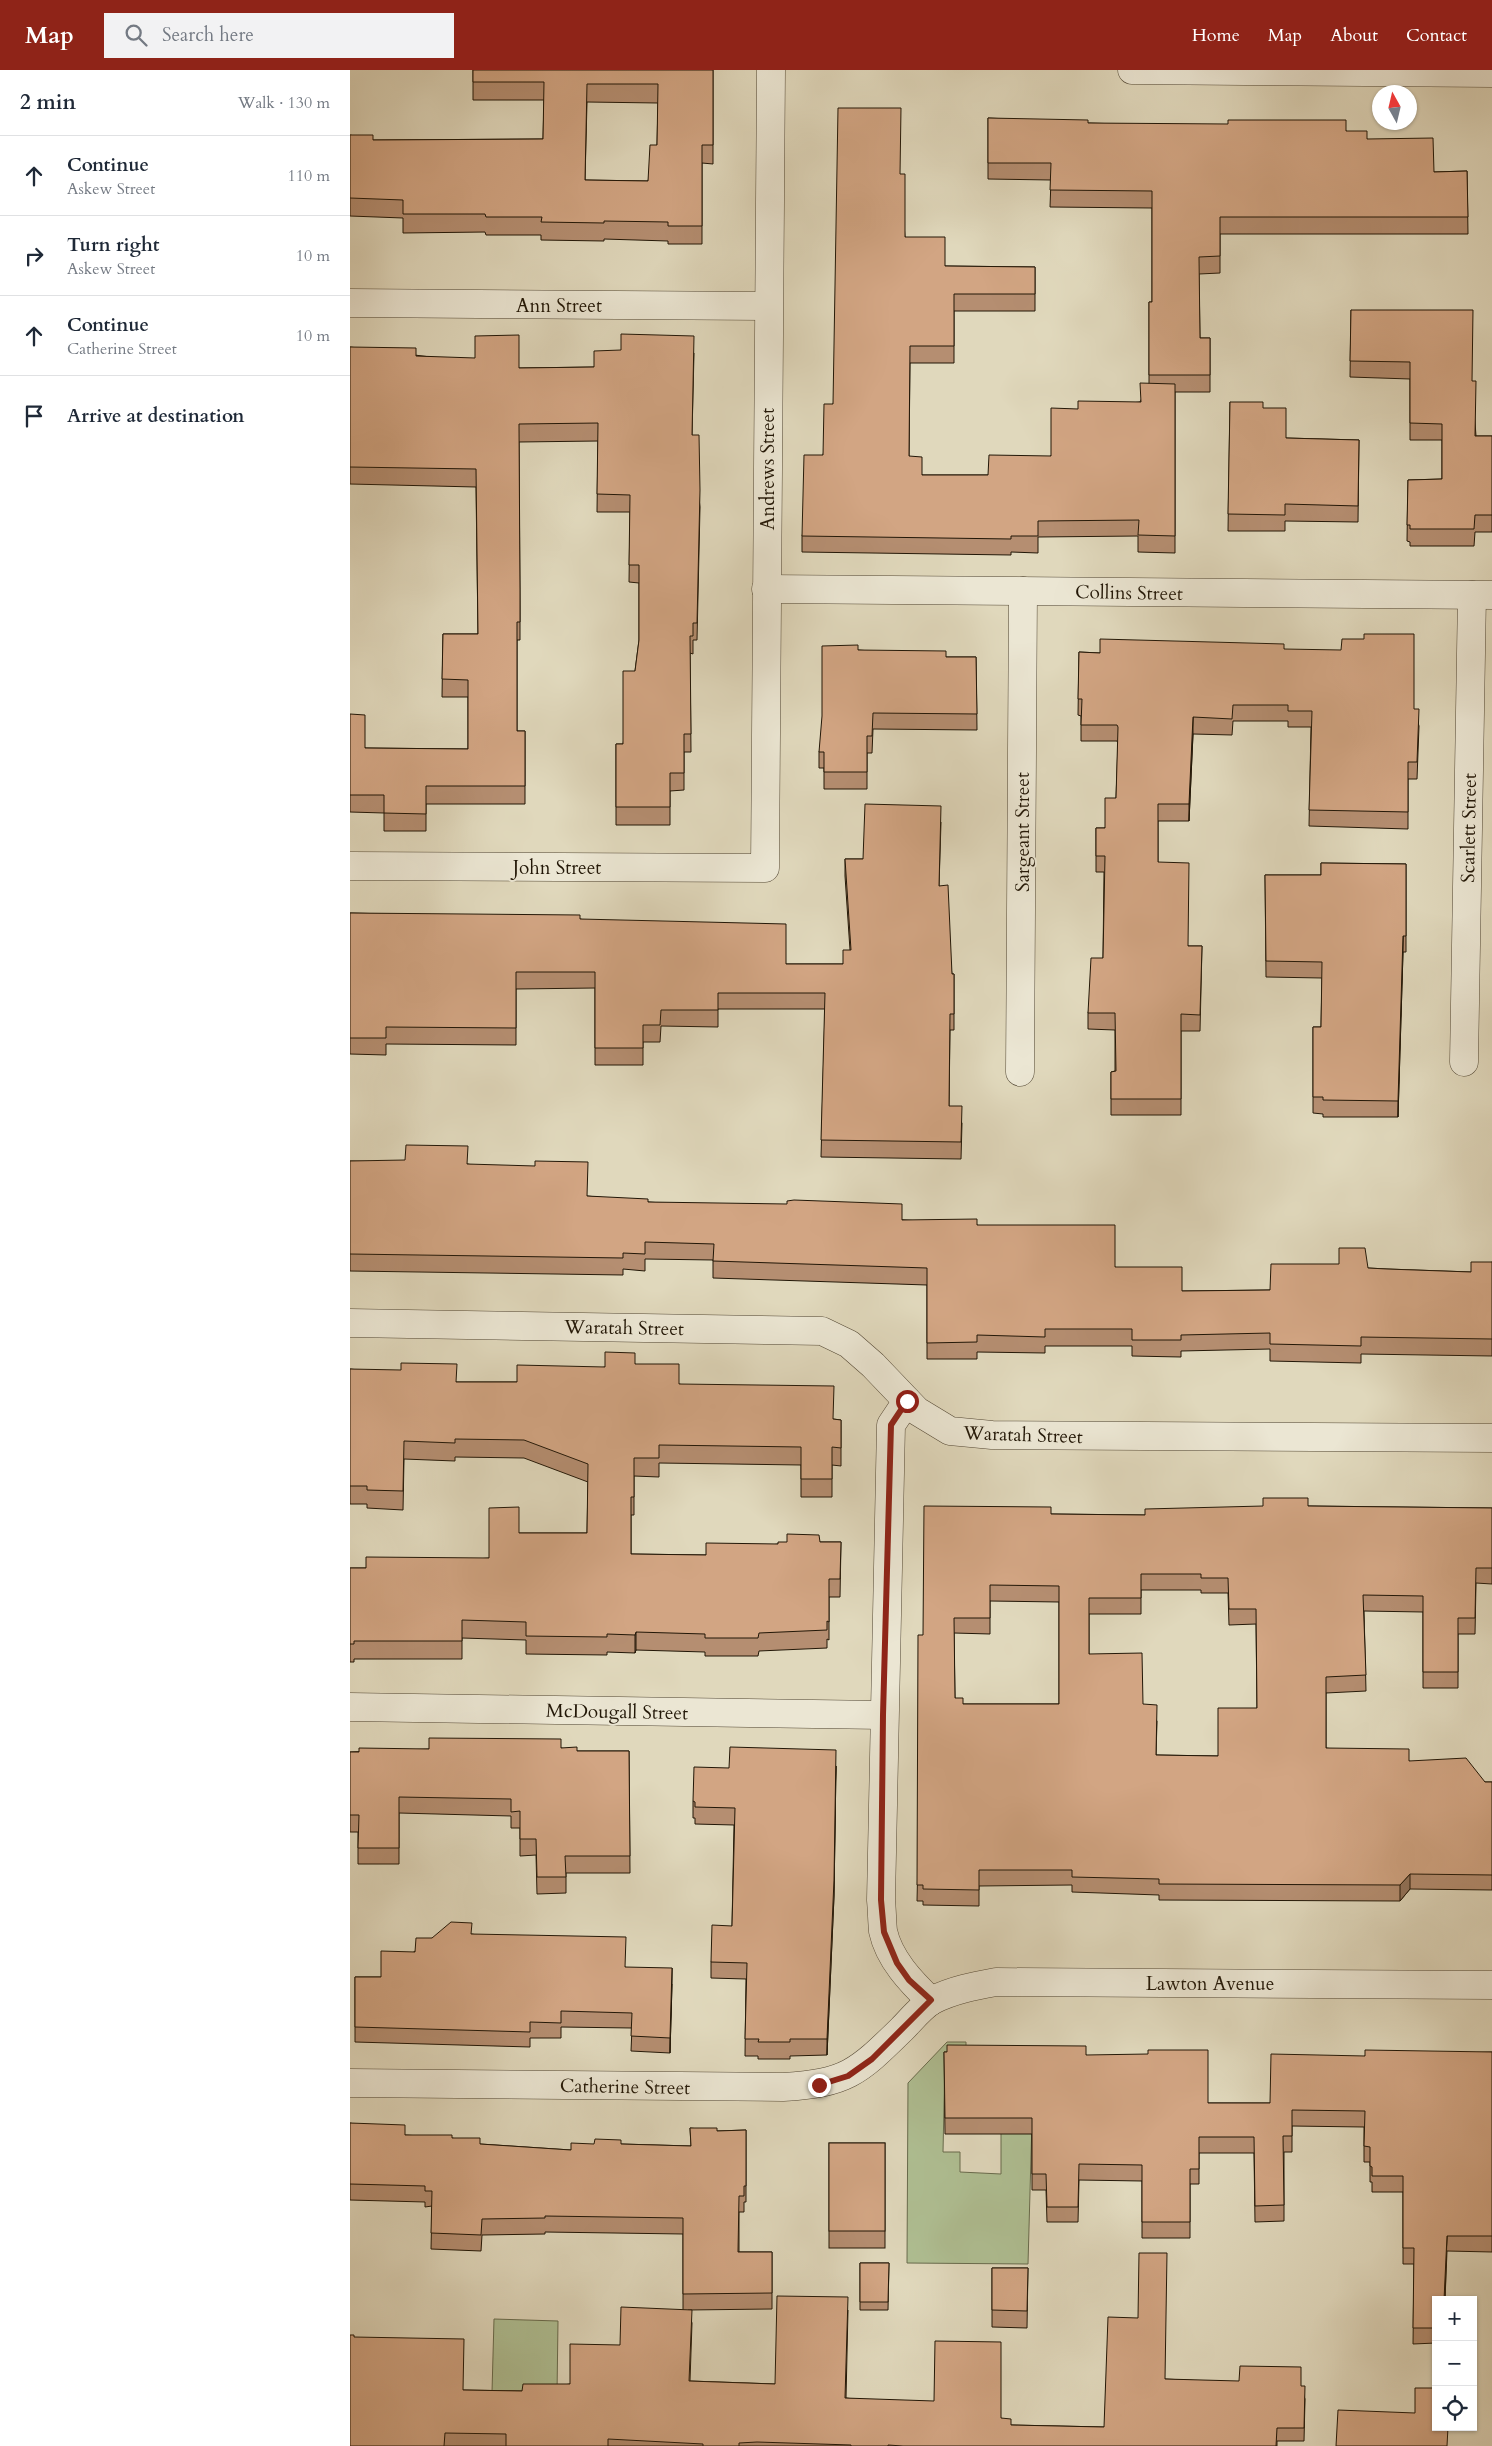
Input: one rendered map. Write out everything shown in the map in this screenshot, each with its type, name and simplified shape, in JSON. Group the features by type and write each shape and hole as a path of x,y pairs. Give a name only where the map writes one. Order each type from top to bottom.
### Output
{"street":[{"name":"Andrews Street","path":"765,868 771,70"},
{"path":"1132,70 1492,73"},
{"name":"Ann Street","path":"350,303 768,306"},
{"name":"Collins Street","path":"766,590 1482,595"},
{"name":"Sargeant Street","path":"1020,1072 1023,591"},
{"name":"Scarlett Street","path":"1464,1062 1482,595"},
{"name":"John Street","path":"350,866 765,868"},
{"name":"Waratah Street","path":"350,1323 822,1331 849,1344 873,1365 917,1411 950,1431 992,1435 1492,1438"},
{"path":"907,1401 891,1425 883,1715 881,1900 884,1932 897,1963 909,1980 931,2000"},
{"name":"McDougall Street","path":"350,1707 883,1715"},
{"name":"Lawton Avenue","path":"931,2000 962,1988 996,1982 1492,1985"},
{"name":"Catherine Street","path":"350,2083 782,2088 819,2085 848,2076 872,2059 931,2000"}],"green space":[{"path":"947,2042 966,2042 966,2056 945,2057 943,2152 960,2152 960,2172 1001,2174 1001,2126 1033,2084 1028,2264 907,2263 908,2083"},
{"path":"494,2319 558,2321 557,2394 492,2392"}],"building":[{"path":"473,70 713,70 713,145 702,145 702,226 668,226 668,222 541,222 542,217 486,217 485,214 403,214 403,200 350,198 350,135 373,135 373,140 543,139 544,82 473,82","holes":["587,84 658,84 657,145 650,145 648,181 585,180"]},
{"path":"838,108 901,108 900,174 905,174 905,237 945,237 945,266 1035,267 1035,294 954,294 954,346 910,346 909,456 922,457 922,475 988,475 989,455 1051,456 1051,408 1078,409 1078,401 1141,402 1140,383 1175,384 1175,536 1138,535 1139,520 1038,521 1038,536 1011,536 1011,539 802,536 804,455 823,455 824,404 833,404"},
{"path":"988,118 1088,120 1088,123 1228,124 1228,120 1346,120 1346,131 1367,131 1367,139 1433,138 1434,172 1467,171 1468,217 1220,217 1220,256 1199,257 1200,338 1210,338 1210,375 1149,375 1149,302 1152,302 1152,191 1050,190 1051,163 988,163"},
{"path":"1351,310 1473,310 1472,381 1476,381 1475,436 1492,436 1492,515 1475,515 1474,529 1410,529 1410,525 1407,525 1408,480 1442,479 1442,424 1410,423 1410,362 1350,361"},
{"path":"621,334 694,336 692,435 699,435 700,490 697,623 693,623 693,636 690,636 691,734 684,734 684,773 670,773 670,807 616,807 616,744 623,744 623,671 635,671 639,640 639,565 629,565 630,495 597,494 598,423 519,424 520,622 517,622 517,731 525,731 525,786 426,786 426,814 384,813 384,795 350,795 350,714 365,715 365,748 468,749 468,680 442,679 443,634 478,634 476,469 350,467 350,347 416,348 416,356 475,358 475,336 519,335 519,368 594,367 594,351 621,350"},
{"path":"1230,402 1263,402 1263,408 1286,408 1286,438 1359,440 1358,506 1285,504 1285,515 1228,514"},
{"path":"1364,634 1414,634 1414,709 1419,709 1417,762 1408,762 1408,812 1309,810 1312,711 1288,711 1288,705 1233,705 1232,719 1193,717 1189,804 1158,804 1158,862 1189,863 1188,946 1202,946 1200,1015 1181,1014 1181,1099 1111,1099 1111,1072 1116,1071 1115,1013 1088,1013 1091,958 1103,958 1105,856 1096,856 1096,828 1105,828 1105,798 1116,798 1118,727 1117,725 1081,725 1082,699 1078,699 1079,652 1100,653 1100,639 1284,644 1284,649 1341,650 1342,639 1364,639"},
{"path":"858,645 858,650 946,651 946,657 976,657 977,714 873,713 872,736 867,736 867,772 824,772 824,752 819,752 822,716 822,646"},
{"path":"865,804 941,806 939,886 948,885 952,974 954,974 954,1014 950,1014 949,1106 962,1106 961,1142 821,1140 825,993 718,993 718,1010 661,1010 660,1025 643,1025 643,1048 595,1048 595,972 516,972 516,1028 386,1027 386,1038 350,1038 350,913 580,915 580,919 786,924 786,964 843,964 843,950 851,950 845,859 863,859"},
{"path":"1321,863 1406,864 1406,936 1403,936 1398,1101 1323,1100 1323,1097 1313,1097 1313,1027 1321,1027 1322,962 1266,961 1265,875 1321,875"},
{"path":"406,1145 468,1146 467,1164 535,1166 535,1161 588,1162 587,1196 648,1199 648,1202 787,1204 787,1201 794,1200 902,1204 902,1220 977,1219 977,1225 1115,1225 1115,1267 1182,1267 1182,1291 1270,1290 1271,1264 1339,1264 1339,1248 1365,1248 1368,1268 1471,1272 1471,1262 1492,1262 1492,1339 1361,1337 1361,1346 1270,1344 1270,1333 1181,1335 1181,1340 1132,1340 1132,1329 1045,1329 1045,1337 977,1335 977,1342 927,1343 927,1268 713,1261 714,1244 645,1242 645,1254 623,1253 623,1258 350,1254 350,1161 405,1160"},
{"path":"605,1352 635,1353 635,1364 679,1364 679,1384 834,1386 833,1419 841,1420 841,1448 832,1447 832,1479 801,1479 801,1447 659,1445 659,1458 634,1458 634,1497 631,1497 631,1554 706,1555 706,1543 778,1544 778,1542 787,1542 787,1534 819,1535 820,1542 841,1542 840,1579 829,1579 829,1622 827,1621 827,1630 759,1633 758,1638 705,1638 705,1634 636,1632 635,1635 607,1634 607,1637 526,1636 526,1622 462,1620 462,1641 354,1641 354,1644 350,1644 350,1568 366,1568 366,1557 489,1558 489,1508 519,1507 519,1533 587,1533 588,1464 524,1440 455,1439 455,1443 404,1441 403,1491 367,1490 367,1486 350,1486 350,1369 401,1370 401,1363 457,1364 456,1382 517,1382 517,1365 605,1367"},
{"path":"1263,1498 1308,1498 1308,1506 1492,1508 1492,1568 1476,1568 1475,1618 1458,1618 1458,1672 1423,1672 1423,1596 1363,1595 1366,1675 1326,1677 1326,1748 1409,1749 1409,1761 1466,1758 1485,1782 1492,1782 1492,1875 1410,1874 1400,1885 1159,1884 1159,1879 1072,1877 1072,1870 979,1870 979,1890 923,1889 923,1885 917,1885 918,1635 923,1635 924,1506 1051,1507 1051,1514 1145,1515 1145,1509 1263,1506","holes":["1141,1574 1201,1574 1201,1578 1228,1578 1229,1609 1256,1609 1257,1708 1218,1708 1218,1756 1156,1755 1157,1705 1143,1704 1142,1653 1089,1654 1089,1598 1141,1598","990,1585 1059,1586 1059,1704 963,1704 963,1698 955,1698 954,1618 990,1618"]},
{"path":"429,1738 561,1739 561,1748 577,1747 577,1751 629,1751 630,1856 565,1856 566,1877 537,1877 536,1839 520,1839 520,1811 511,1812 511,1799 399,1797 399,1848 358,1848 359,1815 350,1815 350,1752 359,1752 359,1748 429,1749"},
{"path":"730,1747 836,1750 834,1880 827,2039 790,2039 790,2042 758,2042 759,2039 745,2039 747,1963 711,1962 712,1925 732,1926 735,1808 695,1807 695,1802 693,1801 694,1767 729,1768"},
{"path":"451,1922 472,1923 471,1934 626,1937 625,1967 672,1968 670,2038 631,2036 632,2013 561,2011 561,2023 530,2022 530,2032 355,2027 355,1977 381,1977 381,1951 415,1952 416,1938 432,1938"},
{"path":"947,2045 1086,2046 1086,2055 1148,2054 1148,2050 1208,2050 1208,2103 1270,2103 1271,2054 1365,2056 1365,2050 1492,2052 1492,2236 1447,2236 1444,2296 1432,2296 1432,2328 1413,2328 1414,2248 1403,2248 1403,2176 1372,2176 1370,2147 1364,2146 1365,2111 1292,2110 1292,2136 1283,2136 1284,2205 1255,2206 1254,2137 1199,2137 1199,2169 1190,2169 1190,2222 1142,2222 1142,2165 1079,2164 1078,2207 1047,2207 1046,2174 1032,2174 1032,2118 945,2118 944,2052 947,2052"},
{"path":"350,2123 405,2125 405,2135 452,2135 452,2138 480,2138 480,2144 571,2150 571,2143 594,2144 595,2139 621,2140 621,2144 691,2146 690,2128 717,2128 717,2131 746,2130 746,2186 744,2186 744,2196 739,2196 738,2252 772,2252 772,2293 683,2294 683,2218 545,2216 545,2218 482,2219 481,2235 431,2233 432,2191 425,2191 425,2186 350,2184"},
{"path":"829,2143 885,2143 885,2231 829,2231"},
{"path":"1139,2253 1167,2253 1165,2379 1239,2381 1240,2366 1301,2367 1301,2386 1305,2386 1304,2428 1277,2428 1276,2446 851,2446 757,2442 739,2443 739,2446 703,2446 703,2444 608,2439 608,2446 506,2446 506,2434 445,2433 444,2446 350,2446 350,2335 354,2335 354,2337 464,2339 463,2390 522,2391 523,2384 570,2384 570,2344 620,2345 621,2307 692,2310 689,2381 775,2384 777,2296 848,2297 845,2398 934,2401 935,2341 1001,2342 1001,2418 1011,2419 1011,2425 1104,2427 1108,2317 1138,2318"},
{"path":"860,2263 889,2263 888,2302 860,2302"},
{"path":"992,2268 1028,2268 1027,2311 992,2310"},
{"path":"1415,2388 1432,2388 1432,2431 1448,2431 1447,2446 1336,2446 1338,2410 1415,2413"}],"route":[{"path":"819,2085 848,2076 872,2059 931,2000 909,1980 897,1963 884,1932 881,1900 883,1715 891,1425 907,1401"}]}
